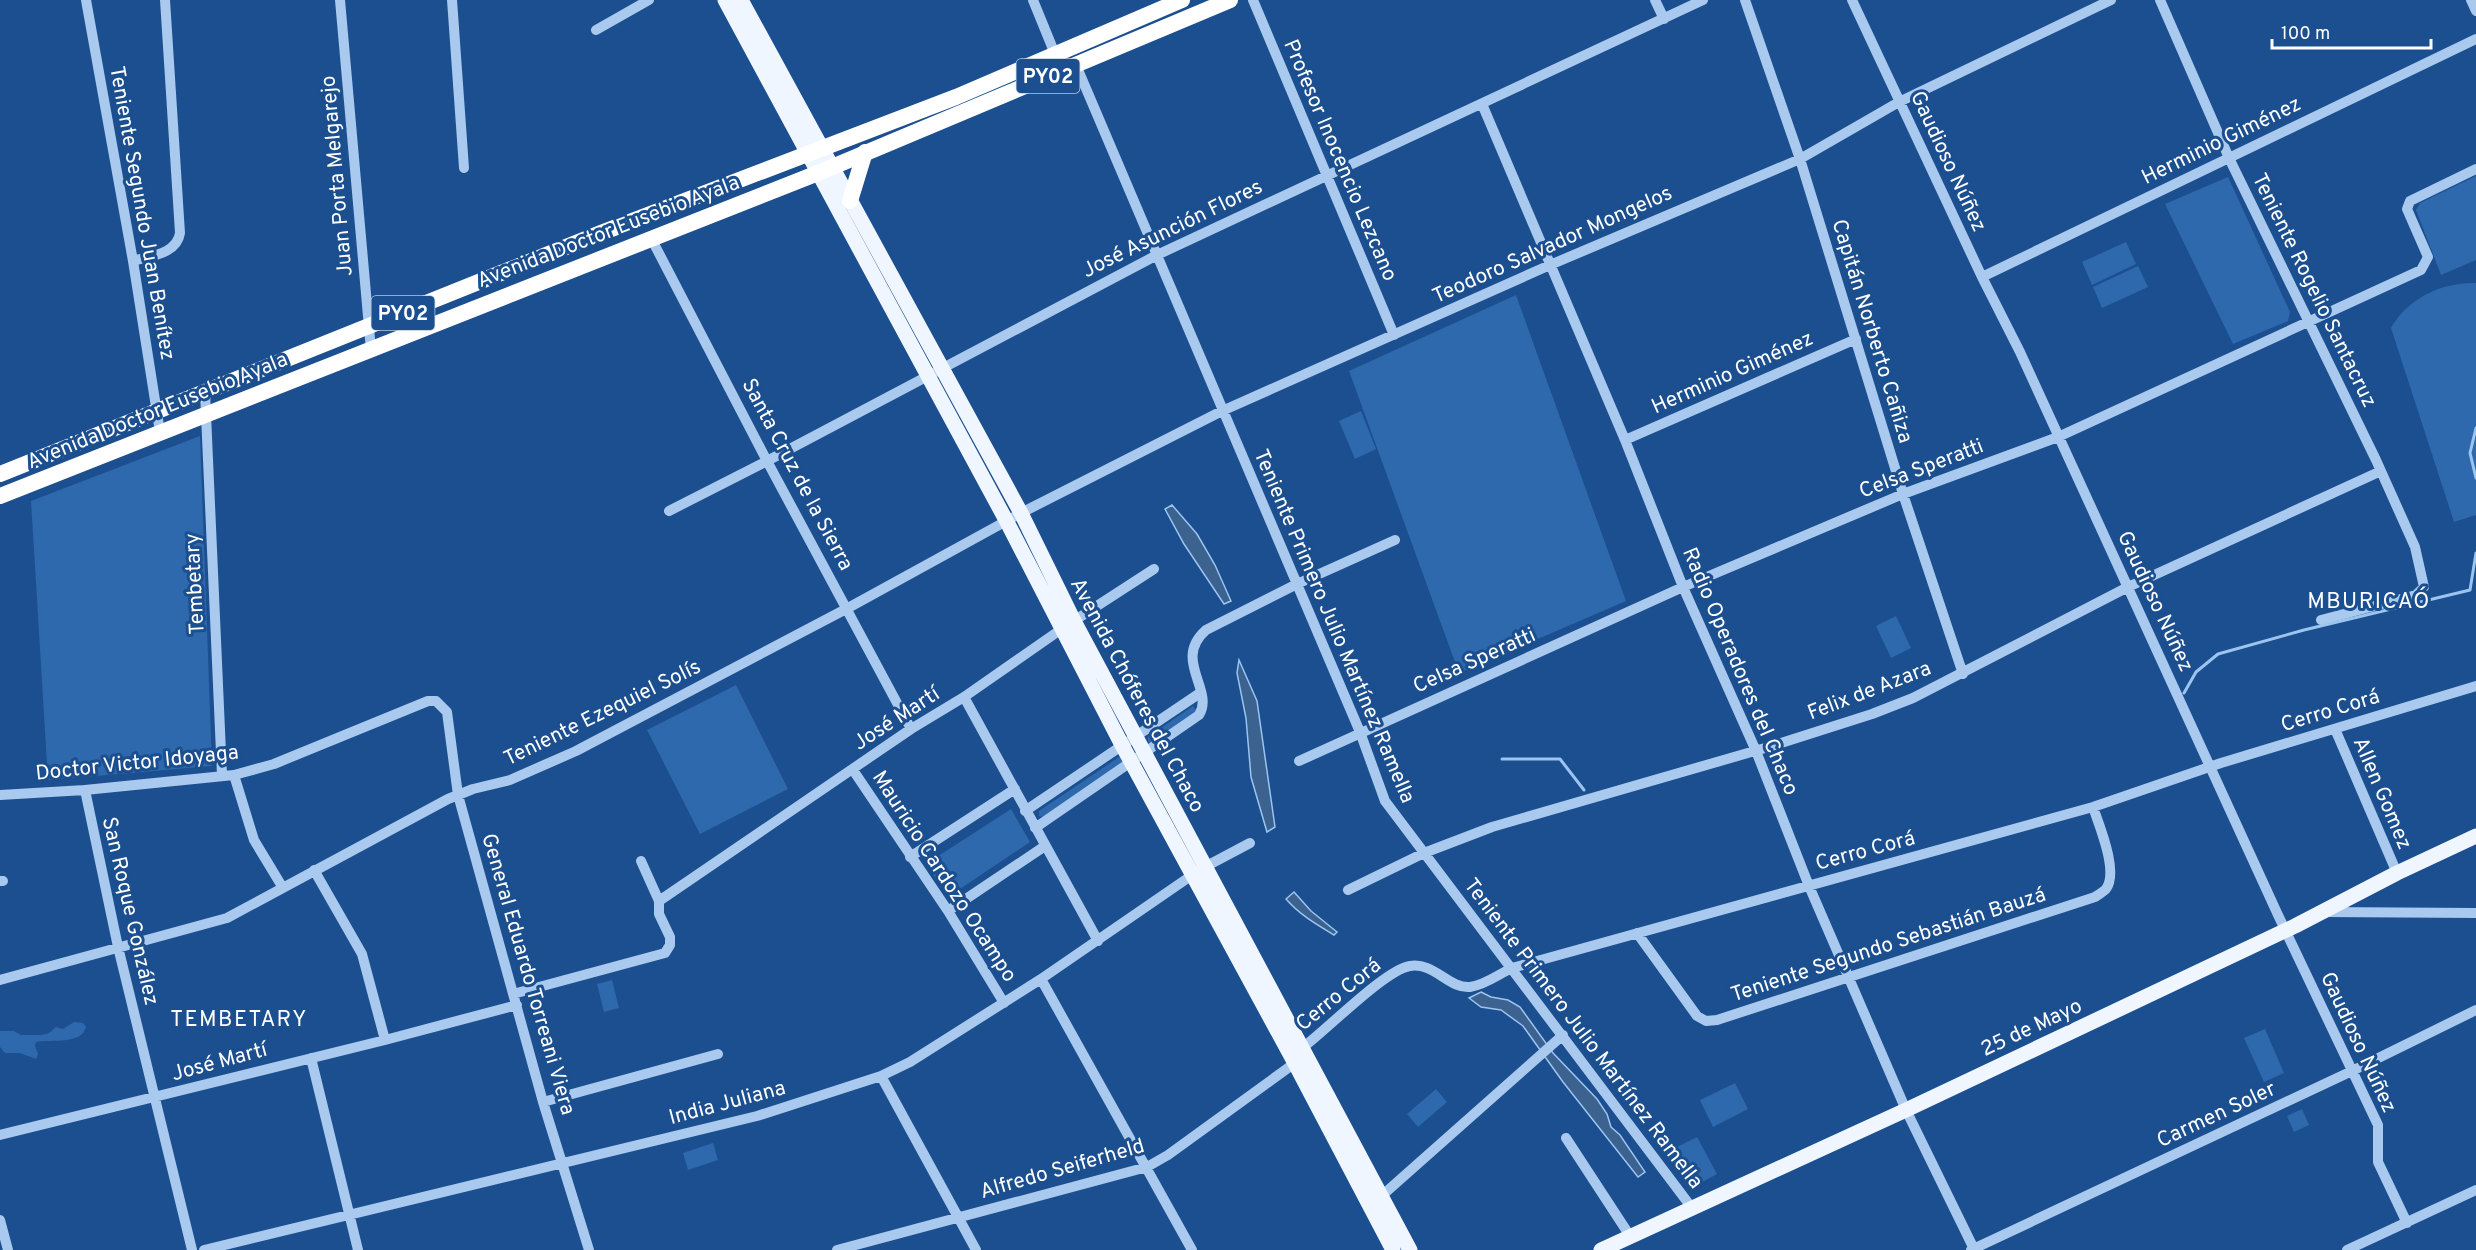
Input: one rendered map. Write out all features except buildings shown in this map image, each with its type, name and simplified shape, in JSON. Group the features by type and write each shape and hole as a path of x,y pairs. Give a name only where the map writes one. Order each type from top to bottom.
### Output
{"highway":[{"name":"Avenida Doctor Eusebio Ayala","path":"0,496 651,238 956,97 1182,0"},
{"name":"Avenida Doctor Eusebio Ayala","path":"0,474 475,283 820,161 865,152 1230,0"},
{"path":"850,201 865,152"},
{"path":"475,283 482,305"}],"main road":[{"path":"725,0 820,161"},
{"path":"741,0 820,161"},
{"name":"Avenida Chóferes del Chaco","path":"820,161 850,201 1007,522 1144,752 1200,870 1299,1055 1382,1195 1410,1250"},
{"name":"Avenida Chóferes del Chaco","path":"820,161 934,371 1021,513 1122,745 1200,870"},
{"name":"25 de Mayo","path":"1601,1250 1906,1110 2285,930 2476,836"},
{"name":"Avenida Chóferes del Chaco","path":"1299,1055 1393,1250"},
{"path":"1383,1230 1400,1250"}],"street":[{"name":"Teniente Segundo Juan Benítez","path":"86,0 133,261 160,432"},
{"path":"133,261 173,248 179,240 180,233 165,0"},
{"name":"Juan Porta Melgarejo","path":"340,0 371,350"},
{"path":"452,0 464,168"},
{"path":"596,30 649,0"},
{"path":"1033,0 1055,54"},
{"name":"Profesor Inocencio Lezcano","path":"1253,0 1394,335"},
{"path":"1655,0 1664,20"},
{"name":"José Asunción Flores","path":"669,511 1157,255 1703,0"},
{"name":"Capitán Norberto Cañiza","path":"1745,0 1800,159 1903,494 1963,674"},
{"name":"Gaudioso Núñez","path":"1852,0 1982,277 2020,352 2285,930 2378,1125 2378,1162 2407,1223"},
{"name":"Teodoro Salvador Mongelos","path":"1007,522 1222,411 1550,265 1800,159 1899,102 2111,0"},
{"name":"Teniente Rogelio Santacruz","path":"2160,0 2229,158 2381,471 2415,547 2424,587 2416,595 2321,620"},
{"path":"2471,0 2476,11"},
{"name":"Herminio Giménez","path":"1982,277 2476,39"},
{"name":"Teniente Primero Julio Martínez Ramella","path":"1076,64 1360,732 1385,801 1692,1208"},
{"name":"Radio Operadores del Chaco","path":"1482,104 1625,440 1683,587 1756,751 1809,886 1906,1110 1972,1249"},
{"name":"Celsa Speratti","path":"1299,761 1683,587 1903,494 2058,437 2421,270 2428,257 2407,209 2410,201 2476,169"},
{"name":"Santa Cruz de la Sierra","path":"651,238 767,461 911,729"},
{"name":"Herminio Giménez","path":"1625,440 1856,339"},
{"name":"Tembetary","path":"205,392 228,775 254,840 283,888"},
{"name":"Felix de Azara","path":"1348,890 1424,853 1492,827 1756,751 1872,714 1963,674 2128,587 2381,471"},
{"name":"Teniente Ezequiel Solís","path":"0,980 227,918 458,795 510,780 576,751 1007,522"},
{"path":"1035,828 1199,715 1202,710 1200,693 1192,659 1194,644 1200,635 1213,625 1297,584 1395,540"},
{"name":"José Martí","path":"658,901 911,729 964,697 1068,624 1154,569"},
{"name":"Cerro Corá","path":"1299,1055 1386,978 1408,966 1429,968 1460,986 1475,986 1512,968 2093,807 2211,767 2476,686"},
{"path":"1025,811 1200,693"},
{"path":"964,697 1098,942"},
{"name":"Doctor Victor Idoyaga","path":"0,795 85,790 228,775 274,764 428,701 436,701 444,706"},
{"name":"General Eduardo Torreani Viera","path":"444,706 449,718 458,795 543,1102 589,1250"},
{"name":"Allen Gomez","path":"2335,729 2397,873"},
{"name":"Mauricio Cardozo Ocampo","path":"853,770 948,911 1004,1003"},
{"path":"910,857 1015,789"},
{"name":"San Roque González","path":"85,790 118,946 192,1250"},
{"name":"Teniente Segundo Sebastián Bauzá","path":"1637,933 1697,1016 1706,1021 1717,1020 2095,897 2107,888 2110,875 2109,858 2093,807"},
{"path":"1200,870 1250,843"},
{"path":"948,911 1045,846"},
{"path":"513,994 665,953 670,945 670,937 659,914 658,901 641,861"},
{"path":"314,870 362,954 385,1040"},
{"name":"India Juliana","path":"204,1250 563,1165 757,1116 881,1076 910,1062 1004,1003 1098,942 1200,870"},
{"path":"2322,912 2476,913"},
{"path":"1041,979 1192,1250"},
{"name":"José Martí","path":"0,1135 517,1005"},
{"name":"Carmen Soler","path":"1972,1249 2352,1071 2476,1010"},
{"path":"1370,1206 1563,1035"},
{"path":"543,1102 718,1054"},
{"name":"Alfredo Seiferheld","path":"837,1250 1147,1167 1168,1155 1299,1055"},
{"path":"311,1058 358,1250"},
{"path":"881,1076 976,1250"},
{"path":"1566,1138 1630,1236"},
{"path":"2348,1250 2476,1190"},
{"path":"0,1220 8,1250"}],"shaded area":[{"path":"2476,176 2476,260 2441,275 2416,210 2420,203"},
{"path":"2228,177 2290,312 2288,321 2233,344 2165,204"},
{"path":"2126,242 2136,264 2092,285 2082,262"},
{"path":"2138,266 2148,287 2102,308 2093,287"},
{"path":"2476,283 2476,515 2454,522 2391,328 2407,308 2427,294 2451,285"},
{"path":"1516,295 1626,601 1459,673 1349,371"},
{"path":"1361,411 1376,449 1355,459 1339,421"},
{"path":"200,436 212,766 48,780 31,501"},
{"path":"1172,505 1197,534 1215,565 1231,601 1224,604 1184,544 1165,509"},
{"path":"1896,616 1911,648 1891,658 1876,626"},
{"path":"1239,660 1257,701 1275,827 1267,832 1251,777 1246,718 1237,673"},
{"path":"736,685 788,789 700,834 647,730"},
{"path":"1193,706 1197,712 1151,743 1148,742 1148,737"},
{"path":"1122,755 1126,760 1043,817 1039,816 1039,811"},
{"path":"1011,809 1030,842 948,897 926,864"},
{"path":"1294,892 1311,911 1337,932 1334,935 1291,905 1286,899"},
{"path":"612,980 619,1008 604,1012 597,984"},
{"path":"1481,992 1491,997 1508,1000 1520,1007 1553,1053 1597,1099 1607,1114 1611,1127 1620,1135 1645,1172 1638,1177 1563,1082 1523,1026 1501,1010 1481,1007 1469,998"},
{"path":"74,1022 83,1023 86,1027 79,1037 36,1042 38,1054 36,1059 20,1053 5,1053 0,1047 0,1031 14,1031 21,1035 41,1035 49,1033 56,1027 63,1029"},
{"path":"2265,1029 2284,1073 2264,1082 2244,1038"},
{"path":"1735,1083 1748,1109 1713,1127 1700,1100"},
{"path":"1436,1089 1447,1102 1418,1127 1407,1114"},
{"path":"2302,1109 2309,1125 2294,1132 2287,1116"},
{"path":"1697,1137 1717,1174 1693,1187 1673,1149"},
{"path":"713,1143 718,1160 688,1170 683,1153"}],"waterway":[{"path":"2476,428 2470,453 2476,478"},
{"path":"2184,693 2196,672 2218,654 2304,630 2470,590 2476,553"},
{"path":"1502,759 1560,759 1584,790"}],"district":[{"name":"MBURICAÓ","path":"2369,600"},
{"name":"TEMBETARY","path":"239,1018"}]}
